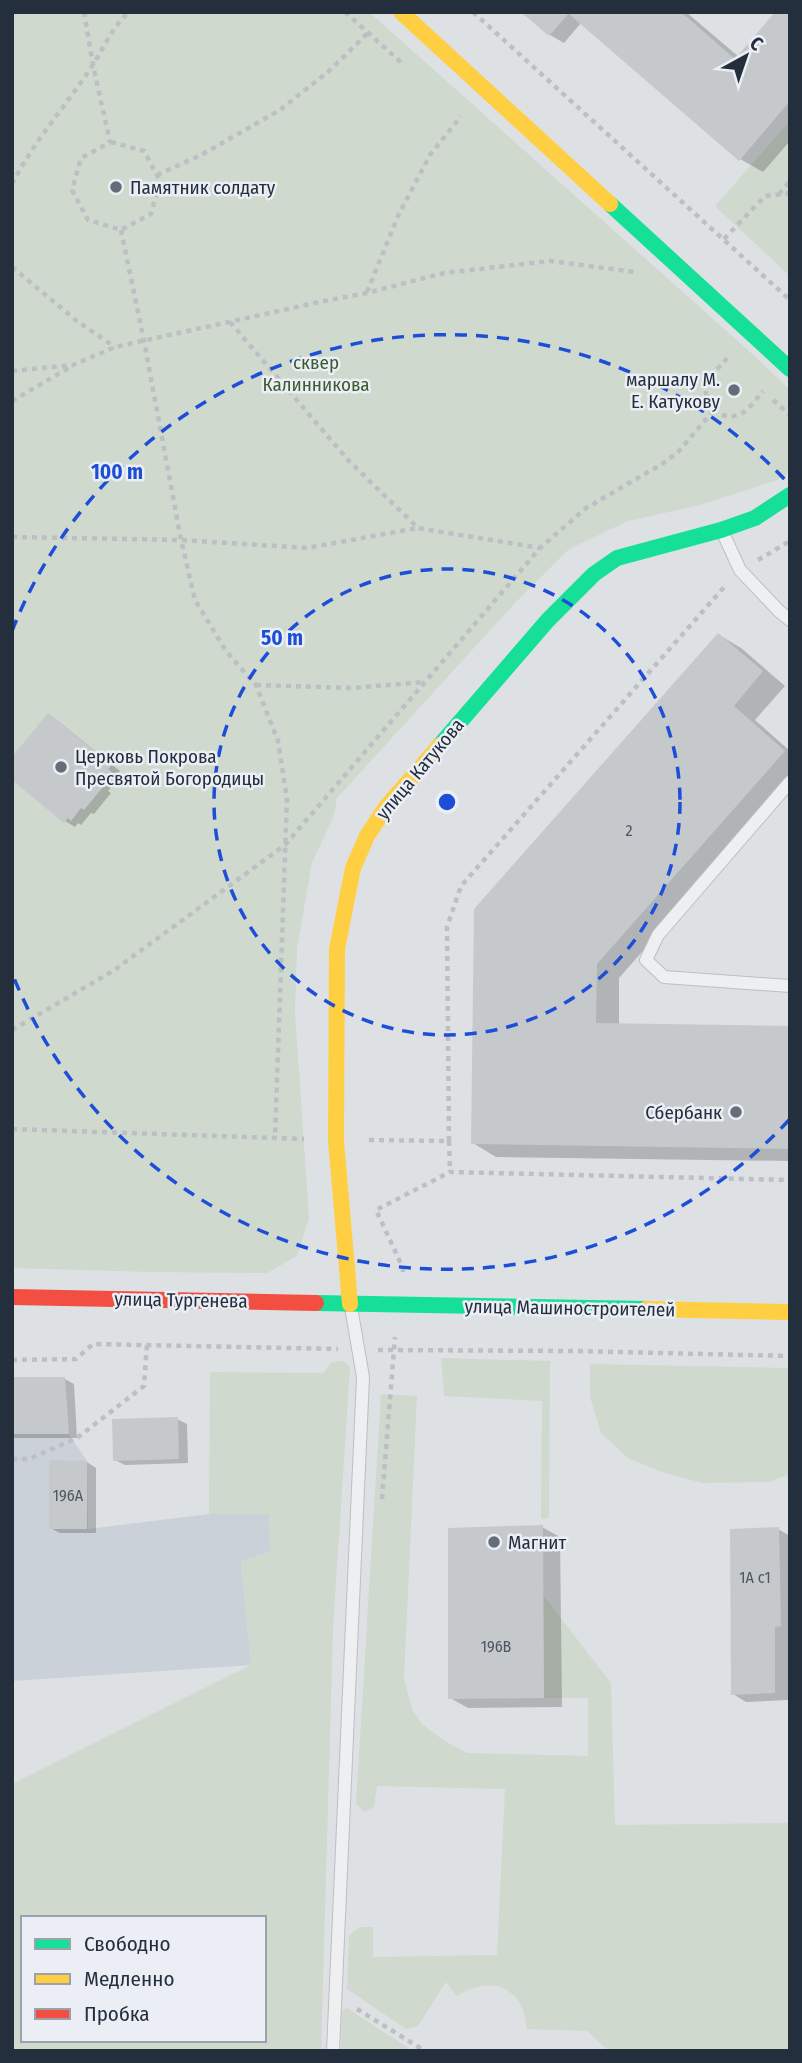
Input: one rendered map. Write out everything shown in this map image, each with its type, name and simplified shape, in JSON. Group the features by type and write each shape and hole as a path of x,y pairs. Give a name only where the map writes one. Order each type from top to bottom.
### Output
{"street":[{"path":"405,14 790,369"},
{"name":"улица Катукова","path":"350,1304 336,1140 337,949 353,868 367,835 386,807 548,620 594,574 617,558 755,518 790,495"},
{"name":"улица Тургенева","path":"12,1297 350,1304"},
{"name":"улица Машиностроителей","path":"350,1304 790,1312"}],"lane":[{"path":"721,530 740,570 790,621"},
{"path":"790,782 658,935 646,960 664,977 790,986"},
{"path":"333,2051 363,1377 350,1304"}],"path":[{"path":"84,12 110,142"},
{"path":"12,184 25,159 93,65 119,21 129,12"},
{"path":"473,12 790,300"},
{"path":"157,175 201,155 280,110 369,33"},
{"path":"367,293 397,216 430,155 460,116"},
{"path":"110,142 144,151 157,175 160,181 150,214 121,230 88,220 72,190 81,158 110,142"},
{"path":"778,195 790,181"},
{"path":"724,239 765,196 790,193"},
{"path":"121,230 195,600 226,651 256,685 278,741 287,799 275,1137"},
{"path":"12,401 73,365 116,347 367,293 444,272 550,261 635,272"},
{"path":"12,267 77,321 116,347"},
{"path":"230,322 348,460 418,528"},
{"path":"727,358 707,382 705,397 714,410 727,416 739,415 763,391"},
{"path":"12,371 73,365"},
{"path":"12,1030 113,971 285,845 540,548 586,508 663,464 678,452 714,410"},
{"path":"12,537 181,540 307,548 418,528 540,548"},
{"path":"450,1172 447,927 461,886 740,570 790,541"},
{"path":"256,685 352,688 425,682"},
{"path":"12,1129 336,1140 449,1141"},
{"path":"382,1504 392,1352 403,1268 376,1210 450,1172 790,1180"},
{"path":"12,1360 76,1359 93,1343 392,1352 431,1349 790,1356"},
{"path":"12,1459 29,1459 77,1438 144,1386 147,1345"},
{"path":"348,2003 425,2051"}],"shaded area":[{"path":"12,1434 69,1434 87,1461 88,1529 209,1514 269,1514 271,1552 241,1561 251,1665 12,1681"}],"green space":[{"name":"сквер Калинникова","path":"12,12 369,12 790,390 790,470 783,478 700,505 628,521 569,549 514,604 337,798 334,815 312,863 297,948 295,1012 309,1218 297,1256 267,1273 12,1268"},
{"path":"790,121 790,276 715,206"},
{"path":"441,1358 550,1361 549,1518 541,1519 542,1401 444,1396"},
{"path":"343,1361 350,1367 333,1629 321,2051 12,2051 12,1784 251,1665 241,1561 271,1552 269,1514 209,1514 210,1372 323,1373 332,1362"},
{"path":"590,1364 790,1368 790,1474 769,1482 703,1483 664,1473 628,1458 601,1433 590,1397"},
{"path":"381,1394 417,1396 404,1678 412,1709 422,1724 467,1753 588,1756 588,1698 544,1698 543,1595 611,1683 615,1825 790,1823 790,2051 609,2051 587,2031 527,2029 522,2007 516,1998 501,1988 484,1986 457,1996 446,1982 418,2026 406,2029 347,1989 349,1936 359,1927 373,1927 373,1957 497,1955 505,1789 377,1786 374,1807 364,1812 356,1804"},
{"path":"347,2008 413,2051 341,2051 342,2011"}],"building":[{"path":"521,12 570,12 549,36"},
{"path":"572,12 681,12 735,59 775,12 790,12 790,101 739,161 570,15"},
{"path":"718,633 763,671 734,706 785,751 597,964 596,1023 790,1026 790,1149 471,1144 474,909"},
{"name":"Церковь Покрова Пресвятой Богородицы","path":"48,713 112,765 108,769 111,771 100,785 103,787 84,810 81,808 71,821 68,818 64,823 12,780 12,757"},
{"path":"12,1377 65,1377 69,1434 12,1434"},
{"path":"178,1417 179,1459 113,1461 112,1419"},
{"path":"49,1460 87,1461 87,1529 49,1529"},
{"path":"543,1525 544,1698 448,1699 448,1528"},
{"path":"779,1527 781,1626 775,1627 775,1693 731,1695 730,1529"}],"traffic: fast":[{"path":"610,204 790,369"},
{"path":"440,745 548,620 594,574 617,558 755,518 790,495"},
{"path":"316,1303 646,1309"}],"traffic: slow":[{"path":"401,12 610,204"},
{"path":"350,1304 336,1140 337,949 353,868 367,836 386,807 440,745"},
{"path":"646,1309 790,1312"}],"traffic: jam":[{"path":"12,1297 316,1303"}],"place":[{"name":"Памятник солдату","path":"116,187"},
{"name":"маршалу М. Е. Катукову","path":"734,390"},
{"name":"Церковь Покрова Пресвятой Богородицы","path":"61,767"},
{"name":"Сбербанк","path":"736,1112"},
{"name":"Магнит","path":"494,1542"}]}
